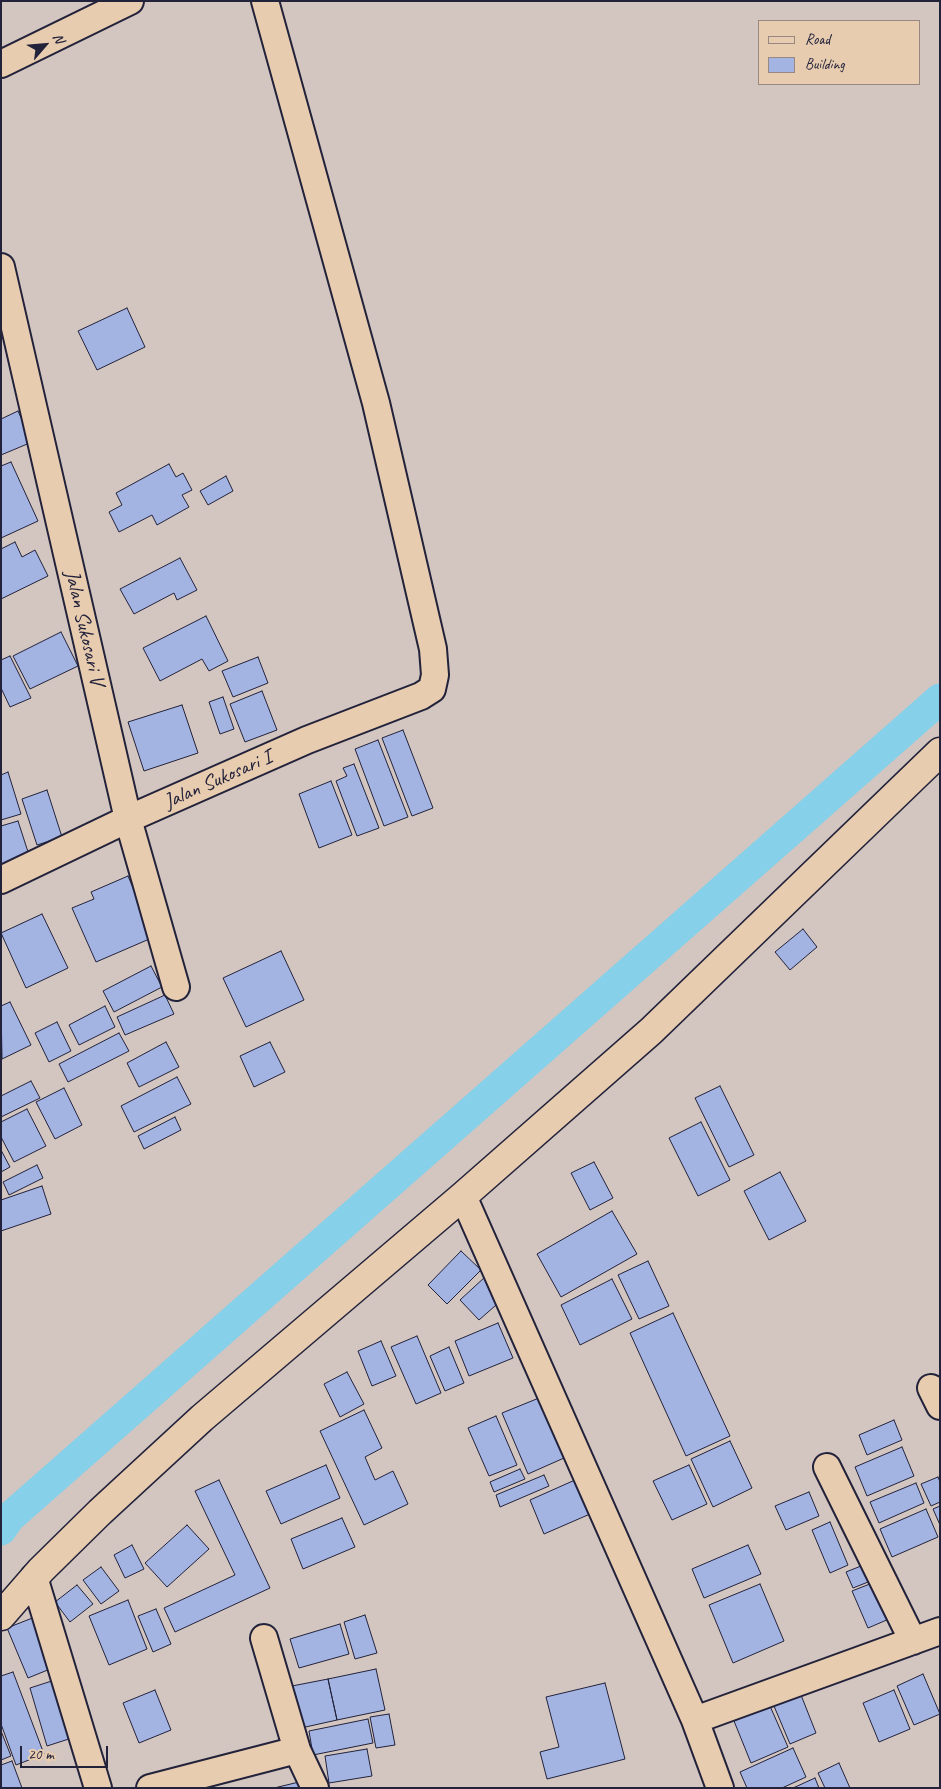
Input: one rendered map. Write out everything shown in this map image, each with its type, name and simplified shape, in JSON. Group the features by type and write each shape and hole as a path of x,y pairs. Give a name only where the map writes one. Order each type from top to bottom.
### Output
{"street":[{"path":"1,64 130,1"},
{"name":"Jalan Sukosari I","path":"1,880 128,819 307,740 421,696 432,689 435,675 433,649 376,403 265,1"},
{"name":"Jalan Sukosari V","path":"1,267 128,819 176,987"},
{"path":"1,1616 34,1577 100,1512 202,1418 463,1196 651,1031 940,752"},
{"path":"463,1196 695,1720 720,1788"},
{"path":"827,1466 913,1641"},
{"path":"34,1577 98,1788"},
{"path":"695,1720 940,1632"},
{"path":"264,1638 297,1750 315,1788"},
{"path":"150,1788 297,1750"}],"building":[{"path":"127,308 145,347 97,370 78,331"},
{"path":"18,411 32,442 1,455 1,419"},
{"path":"11,462 38,521 1,538 1,466"},
{"path":"169,464 176,477 183,473 192,490 182,495 189,507 157,525 152,515 119,532 109,512 122,505 116,493"},
{"path":"226,476 233,491 208,505 200,491"},
{"path":"15,542 22,557 35,550 48,576 1,599 1,549"},
{"path":"180,558 197,590 177,600 174,593 134,614 120,589"},
{"path":"206,616 228,661 209,671 202,659 160,681 143,648"},
{"path":"61,632 78,666 30,689 13,656"},
{"path":"10,656 31,698 10,707 1,688 1,660"},
{"path":"258,657 268,683 233,697 222,671"},
{"path":"262,691 277,730 245,742 230,704"},
{"path":"223,697 234,729 220,734 209,702"},
{"path":"182,705 198,753 144,771 128,722"},
{"path":"403,730 433,808 412,816 382,738"},
{"path":"378,740 408,817 384,826 355,749"},
{"path":"354,764 379,828 357,836 336,781 347,776 343,768"},
{"path":"8,772 21,814 1,820 1,775"},
{"path":"331,781 352,835 319,848 299,794"},
{"path":"47,790 62,837 37,845 22,799"},
{"path":"18,821 29,855 1,864 1,826"},
{"path":"128,876 154,937 96,962 72,908 94,899 91,892"},
{"path":"42,914 68,968 26,988 1,933"},
{"path":"803,929 817,947 790,970 775,952"},
{"path":"281,951 304,1000 246,1027 223,978"},
{"path":"151,966 162,987 114,1012 103,991"},
{"path":"165,995 174,1014 125,1035 117,1017"},
{"path":"10,1002 31,1045 2,1059 1,1006"},
{"path":"105,1006 115,1027 79,1045 69,1025"},
{"path":"57,1022 71,1051 49,1062 35,1033"},
{"path":"119,1033 129,1051 68,1082 59,1064"},
{"path":"166,1042 179,1067 139,1087 127,1063"},
{"path":"270,1042 285,1072 254,1087 240,1056"},
{"path":"177,1077 191,1104 134,1132 121,1106"},
{"path":"31,1081 40,1098 1,1117 1,1096"},
{"path":"720,1086 754,1155 729,1167 695,1098"},
{"path":"64,1088 82,1125 55,1139 36,1102"},
{"path":"27,1109 46,1146 14,1162 1,1137 1,1122"},
{"path":"175,1117 181,1130 144,1149 138,1136"},
{"path":"701,1122 730,1180 698,1196 669,1138"},
{"path":"1,1150 10,1167 1,1172"},
{"path":"594,1162 613,1198 590,1210 571,1173"},
{"path":"37,1165 43,1178 9,1195 3,1182"},
{"path":"780,1172 806,1221 769,1240 744,1191"},
{"path":"42,1186 51,1214 1,1231 1,1200"},
{"path":"612,1211 637,1254 561,1297 537,1254"},
{"path":"461,1251 481,1270 447,1304 428,1285"},
{"path":"648,1261 669,1306 639,1319 618,1275"},
{"path":"485,1277 504,1298 479,1320 460,1300"},
{"path":"612,1279 632,1319 580,1345 561,1305"},
{"path":"673,1313 730,1436 686,1456 630,1333"},
{"path":"498,1323 513,1358 469,1376 455,1341"},
{"path":"417,1336 441,1393 416,1404 391,1347"},
{"path":"381,1341 396,1376 372,1386 358,1351"},
{"path":"449,1347 464,1383 445,1391 430,1356"},
{"path":"347,1372 364,1404 340,1417 324,1384"},
{"path":"539,1398 564,1458 528,1474 502,1413"},
{"path":"364,1410 382,1448 365,1457 375,1480 393,1471 408,1504 364,1525 320,1431"},
{"path":"496,1416 517,1465 489,1476 468,1428"},
{"path":"894,1420 902,1440 867,1455 859,1435"},
{"path":"730,1441 752,1488 713,1507 691,1459"},
{"path":"902,1447 914,1476 867,1496 855,1467"},
{"path":"326,1465 340,1498 281,1524 266,1491"},
{"path":"689,1465 707,1504 672,1520 653,1481"},
{"path":"520,1469 525,1479 494,1492 490,1482"},
{"path":"544,1475 549,1486 500,1507 496,1495"},
{"path":"938,1477 940,1482 940,1502 931,1506 921,1484"},
{"path":"219,1480 270,1588 175,1632 164,1608 235,1575 195,1491"},
{"path":"575,1480 590,1514 544,1534 530,1500"},
{"path":"916,1483 924,1503 879,1523 870,1502"},
{"path":"809,1492 819,1516 786,1530 775,1506"},
{"path":"940,1506 940,1525 933,1509"},
{"path":"926,1509 938,1537 892,1557 880,1529"},
{"path":"342,1518 355,1547 303,1569 291,1539"},
{"path":"830,1522 848,1565 830,1573 812,1530"},
{"path":"187,1525 209,1549 167,1587 145,1563"},
{"path":"132,1545 144,1569 125,1578 114,1555"},
{"path":"748,1545 761,1574 704,1598 692,1569"},
{"path":"871,1562 878,1578 853,1588 846,1572"},
{"path":"101,1567 119,1591 101,1604 83,1580"},
{"path":"880,1580 896,1616 868,1628 852,1591"},
{"path":"760,1584 784,1641 733,1663 709,1605"},
{"path":"77,1585 93,1604 70,1622 55,1602"},
{"path":"128,1600 147,1649 109,1665 89,1616"},
{"path":"156,1609 171,1644 153,1652 138,1616"},
{"path":"365,1615 377,1653 355,1659 344,1622"},
{"path":"35,1617 55,1667 28,1678 7,1628"},
{"path":"340,1624 349,1654 299,1668 290,1639"},
{"path":"376,1669 385,1710 337,1720 328,1679"},
{"path":"13,1672 44,1754 16,1765 1,1724 1,1676"},
{"path":"923,1674 940,1714 914,1725 897,1686"},
{"path":"58,1679 75,1737 47,1746 30,1688"},
{"path":"328,1679 337,1720 301,1728 292,1686"},
{"path":"605,1683 625,1759 547,1779 540,1752 559,1747 546,1697"},
{"path":"155,1690 171,1730 139,1743 123,1703"},
{"path":"894,1690 910,1729 879,1742 863,1703"},
{"path":"801,1695 816,1733 790,1744 774,1706"},
{"path":"770,1706 788,1747 751,1763 734,1721"},
{"path":"389,1714 395,1745 376,1748 370,1717"},
{"path":"368,1719 373,1743 313,1755 309,1731"},
{"path":"1,1731 11,1756 1,1760"},
{"path":"793,1748 806,1777 782,1788 747,1788 740,1772"},
{"path":"367,1749 372,1776 329,1783 325,1756"},
{"path":"12,1761 22,1788 1,1788 1,1765"},
{"path":"839,1763 850,1788 825,1788 818,1773"},
{"path":"815,1778 819,1788 793,1788"},
{"path":"299,1782 301,1788 274,1788"}],"waterway":[{"path":"1,1530 10,1517 940,699"}]}
